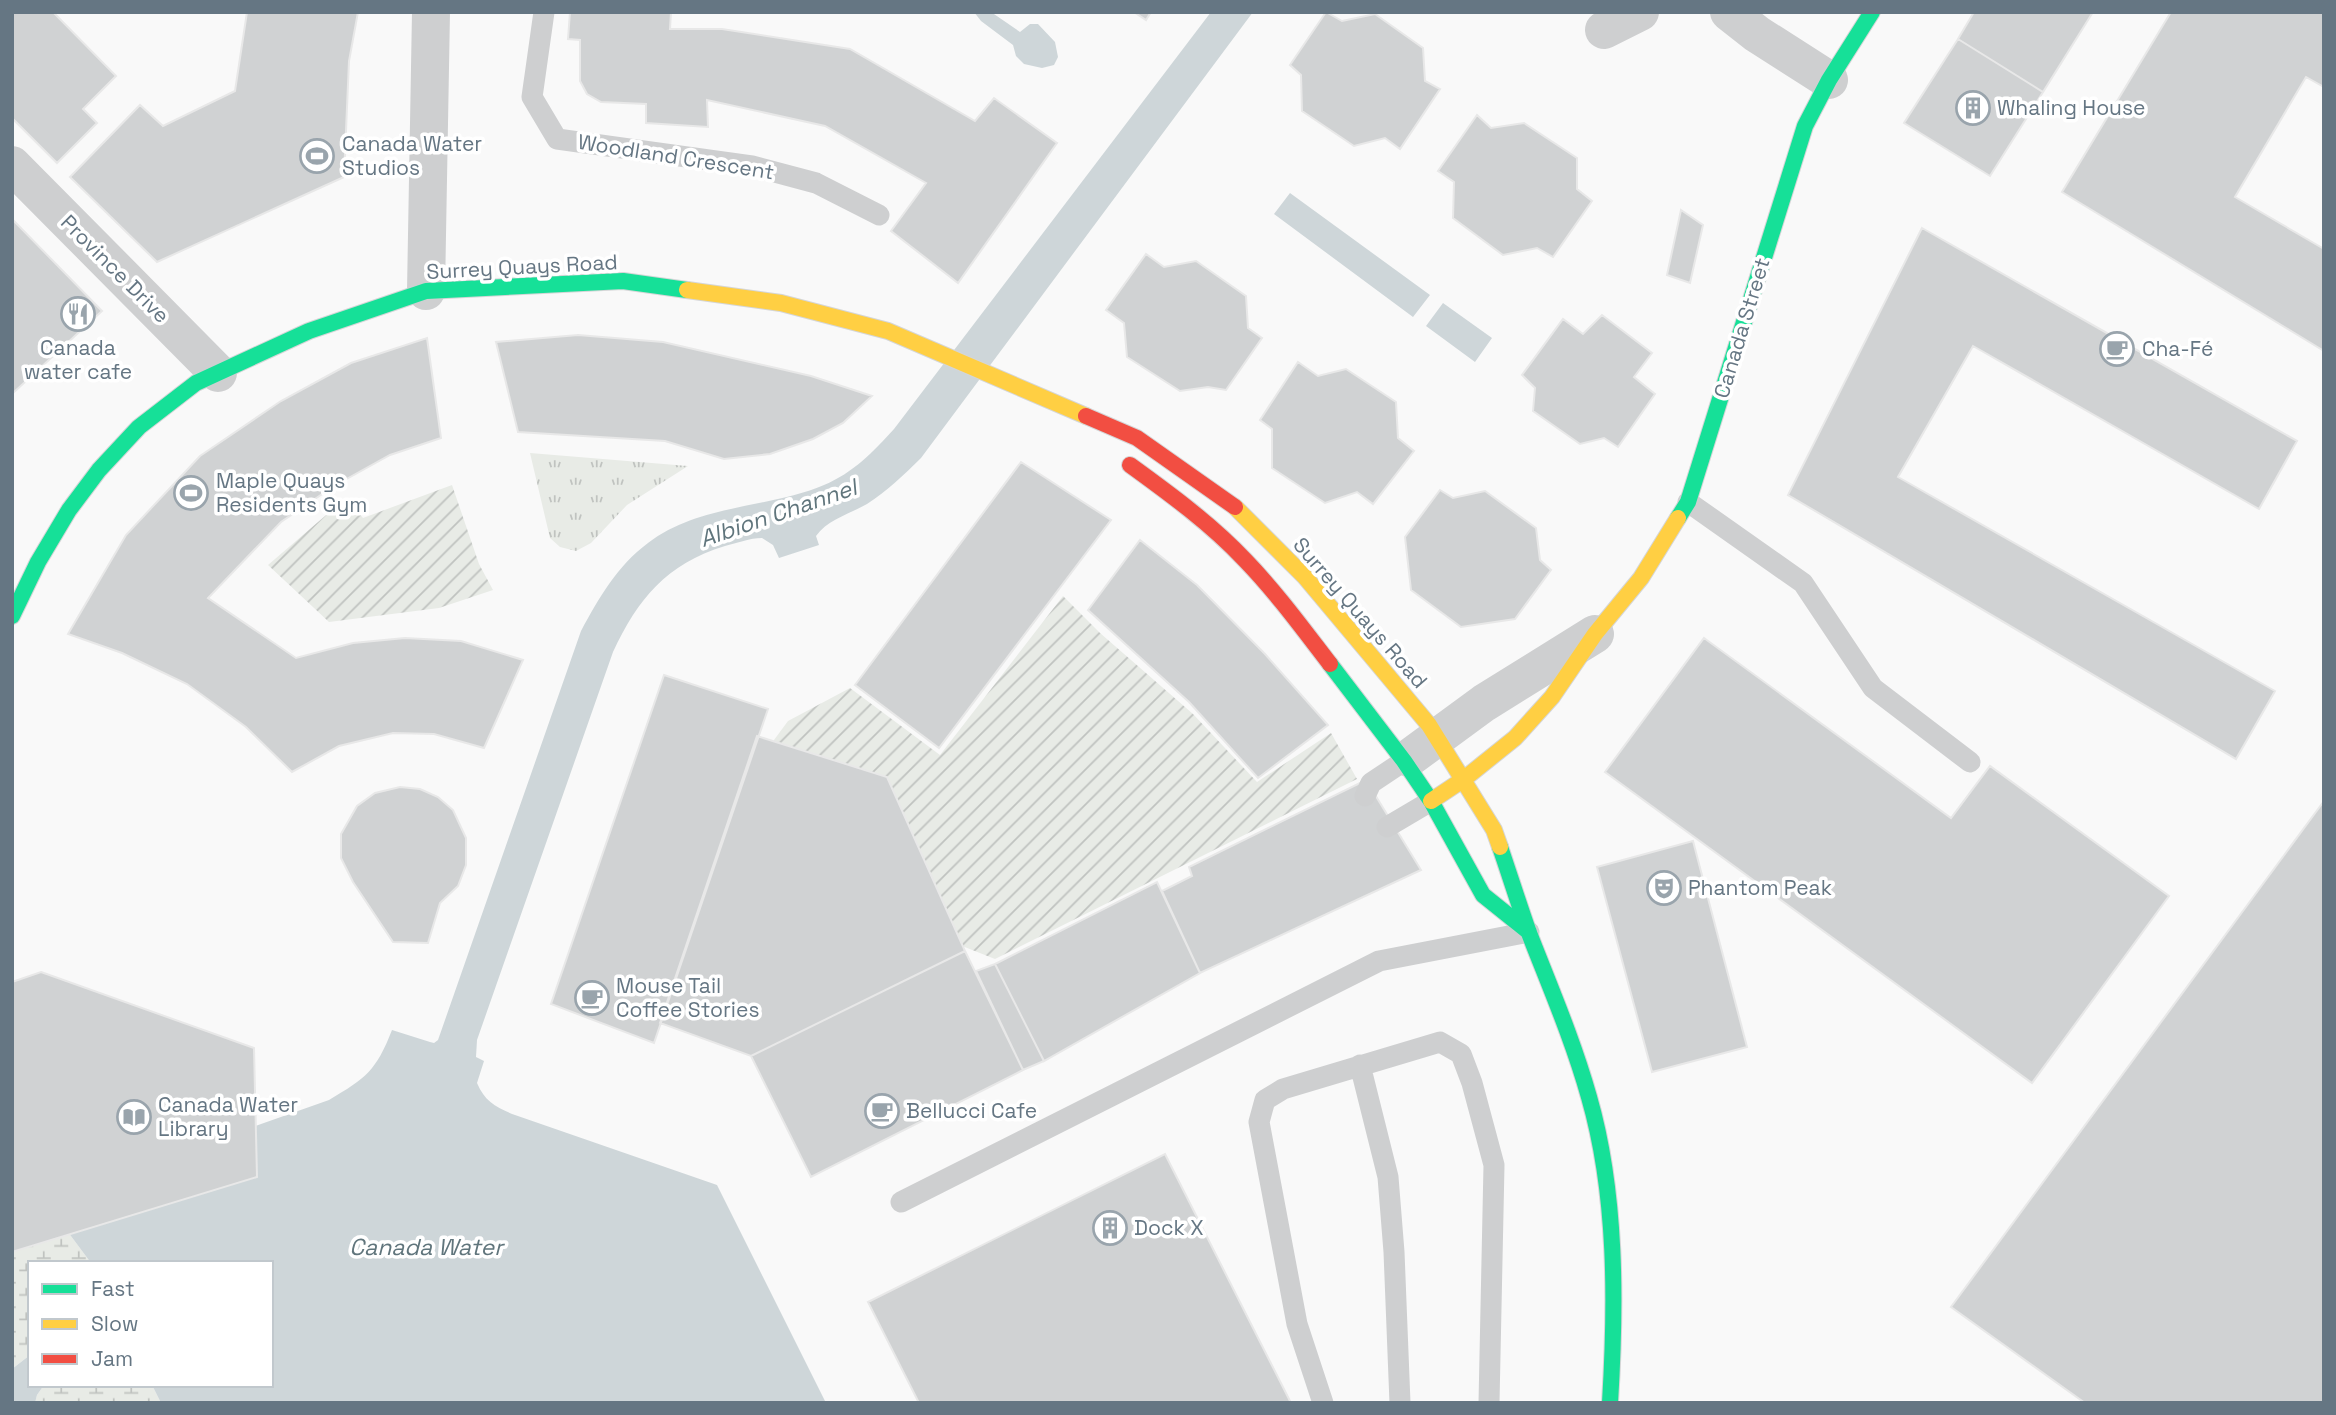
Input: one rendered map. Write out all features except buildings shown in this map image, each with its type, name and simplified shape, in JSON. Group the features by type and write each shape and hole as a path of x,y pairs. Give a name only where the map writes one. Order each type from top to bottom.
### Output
{"street":[{"path":"426,291 431,12"},
{"path":"1604,30 1640,12"},
{"path":"1729,12 1757,34 1829,80"},
{"name":"Canada Street","path":"1431,801 1464,779 1514,738 1552,697 1595,634 1641,578 1688,502 1805,126 1829,80 1872,12"},
{"name":"Province Drive","path":"12,165 218,373"},
{"name":"Surrey Quays Road","path":"12,616 38,562 57,531 99,470 139,427 196,383 309,331 426,291 623,281 781,303 888,331 1138,438 1238,509 1305,577 1403,693 1437,738 1494,830 1529,932 1562,1012 1590,1099 1603,1166 1612,1245 1614,1334 1610,1403"},
{"name":"Surrey Quays Road","path":"1064,407 1109,447 1183,504 1245,560 1298,622 1404,761 1431,801 1483,895 1529,932"},
{"name":"Canada Street","path":"1404,761 1506,688 1595,634"}],"lane":[{"name":"Woodland Crescent","path":"544,12 532,97 557,139 752,166 816,183 879,215"},
{"path":"1688,502 1803,583 1872,688 1970,761"},
{"path":"1365,796 1371,782 1404,761"},
{"path":"1387,827 1431,801"},
{"path":"901,1202 1379,961 1529,932"},
{"path":"1323,1403 1297,1324 1259,1122 1265,1100 1283,1089 1440,1042 1461,1054 1472,1083 1494,1165 1489,1403"},
{"path":"1360,1065 1388,1177 1400,1403"}],"green space":[{"path":"530,453 688,466 627,505 591,543 576,551 560,547 550,538"},
{"path":"452,485 479,564 493,590 439,608 329,622 268,565 346,498 363,518"},
{"path":"1063,596 1100,633 1193,714 1257,782 1331,733 1357,779 995,959 947,940 754,767 788,721 850,688 940,755"},
{"path":"12,1213 65,1228 90,1261 28,1261 28,1357 12,1369"},
{"path":"43,1387 153,1387 161,1403 35,1403"}],"water":[{"path":"974,12 991,12 1020,32 1030,24 1038,24 1055,42 1058,57 1054,65 1042,68 1024,64 1016,56 1013,45 981,21"},
{"name":"Canada Water","path":"1211,12 1253,12 921,458 874,499 821,530 816,536 819,545 779,558 773,545 762,538 725,546 670,573 644,600 613,652 477,1040 476,1057 484,1061 477,1083 488,1100 497,1107 717,1185 826,1403 161,1403 153,1387 273,1387 273,1261 90,1261 65,1228 49,1199 329,1100 368,1072 381,1055 392,1030 434,1043 438,1040 581,631 610,583 637,552 668,530 711,514 780,499 824,485 853,468 894,429"},
{"path":"1290,193 1430,295 1413,317 1274,214"},
{"path":"1443,303 1492,338 1475,362 1426,326"},
{"path":"28,1357 28,1387 43,1387 35,1403 12,1403 12,1369"}],"traffic: fast":[{"path":"1678,518 1688,502 1805,126 1829,80 1872,12"},
{"path":"12,616 38,562 69,510 99,470 139,427 196,383 309,331 426,291 623,281 687,290"},
{"path":"1330,664 1431,801 1483,895 1529,932"},
{"path":"1500,847 1529,933 1576,1055 1598,1134 1610,1210 1612,1249 1610,1403"}],"traffic: slow":[{"path":"687,290 781,303 888,331 1086,416"},
{"path":"1235,507 1305,577 1429,725 1494,830 1500,847"},
{"path":"1431,801 1464,779 1515,738 1552,697 1595,634 1641,578 1678,518"}],"traffic: jam":[{"path":"1086,416 1137,438 1235,507"},
{"path":"1130,465 1190,510 1232,547 1278,598 1330,664"}],"place":[{"name":"Whaling House","path":"1973,108"},
{"name":"Canada Water Studios","path":"317,156"},
{"name":"Canada water cafe","path":"78,314"},
{"name":"Cha-Fé","path":"2117,349"},
{"name":"Maple Quays Residents Gym","path":"191,493"},
{"name":"Phantom Peak","path":"1664,888"},
{"name":"Mouse Tail Coffee Stories","path":"592,998"},
{"name":"Bellucci Cafe","path":"882,1111"},
{"name":"Canada Water Library","path":"134,1117"},
{"name":"Dock X","path":"1110,1228"}],"water label":[{"name":"Albion Channel","path":"778,513"}]}
